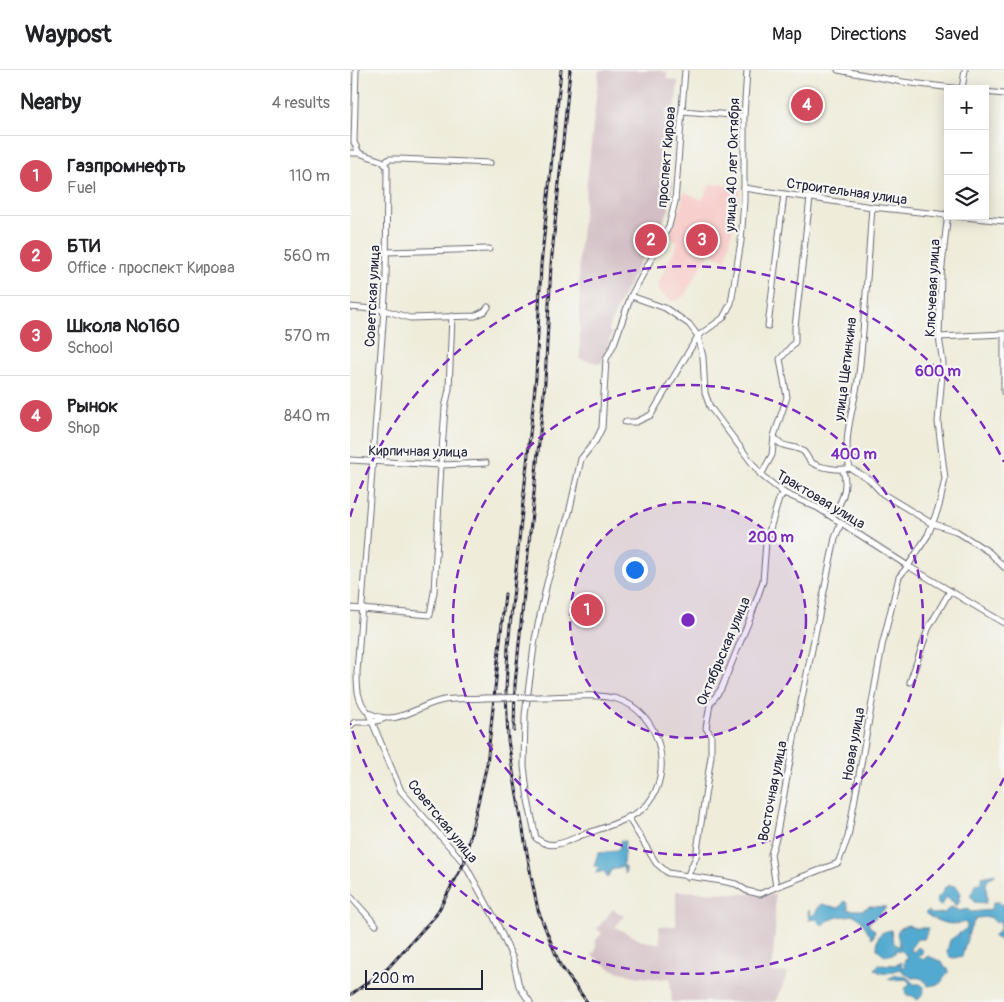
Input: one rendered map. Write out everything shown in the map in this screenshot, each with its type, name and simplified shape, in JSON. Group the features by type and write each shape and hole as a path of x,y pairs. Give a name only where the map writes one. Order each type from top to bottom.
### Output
{"street":[{"path":"356,70 354,142 359,153"},
{"name":"проспект Кирова","path":"628,817 557,844 542,843 536,838 528,800 524,766 525,715 535,639 547,583 569,513 581,459 596,440 602,428 606,359 614,344 631,296 669,226 675,202 685,70"},
{"name":"улица 40 лет Октября","path":"625,422 636,422 651,415 698,336 723,318 731,303 740,241 744,188 744,116 748,70"},
{"path":"838,70 903,82 944,87"},
{"path":"962,85 965,70"},
{"path":"989,92 1004,94"},
{"path":"682,112 744,116"},
{"path":"350,153 359,153 384,163 389,159 399,158 490,163"},
{"name":"Советская улица","path":"384,163 387,167 384,310 356,672 357,695 368,712 401,791 464,863 494,917 514,959 519,986 530,1002"},
{"name":"Строительная улица","path":"744,188 872,207 944,214"},
{"path":"768,326 784,194"},
{"path":"761,475 772,455 774,436 787,397 780,359 795,342 794,327 810,198"},
{"name":"улица Щетинкина","path":"850,468 846,457 858,376 872,207"},
{"path":"989,219 1004,221"},
{"name":"Ключевая улица","path":"908,566 928,535 939,506 946,479 938,422 943,363 939,337 941,275 947,220"},
{"path":"386,252 489,248"},
{"path":"631,296 665,308 689,324 698,336"},
{"path":"350,307 384,310 410,318 475,316 485,311 488,307"},
{"path":"350,608 430,615 434,592 445,408 449,388 452,316"},
{"path":"939,337 1004,335 1004,392"},
{"name":"Трактовая улица","path":"698,336 703,357 705,393 710,407 761,475 784,493 818,508 908,566 1004,623"},
{"path":"774,436 780,444 803,450 810,461 818,465 843,471 850,468 869,479 883,494 932,523 956,531 989,552 1004,567"},
{"name":"Кирпичная улица","path":"350,460 441,464 486,463"},
{"path":"832,517 844,494 845,477 843,471"},
{"name":"Октябрьская улица","path":"687,876 696,857 711,756 711,735 706,728 710,704 721,689 751,616 763,581 766,542 779,499 784,493"},
{"name":"Восточная улица","path":"776,887 771,854 776,838 798,717 835,538 841,523"},
{"name":"Новая улица","path":"776,887 838,863 848,837 882,646 898,577 908,566"},
{"path":"910,682 928,629 950,591"},
{"path":"350,726 354,722 372,722 395,718 443,700 541,697 615,699 632,705 651,724 657,736 661,753 659,784 653,796 645,806 628,817 656,863 668,873 736,884 748,891 760,894 776,887"},
{"path":"368,712 384,719"},
{"path":"350,896 376,925"}],"shaded area":[{"path":"599,70 662,70 662,72 667,72 667,79 678,81 676,105 669,111 666,111 660,178 673,181 669,209 648,255 644,254 623,295 608,331 612,333 601,364 580,359 579,256"},
{"path":"710,184 741,188 726,260 709,253 684,296 676,301 671,300 658,289 659,282 678,243 669,237 681,206 683,191 702,200"},
{"path":"676,891 775,895 775,935 771,972 788,973 776,1002 672,1002 670,978 658,979 634,976 611,969 592,955 596,950 596,940 602,933 597,929 613,909 624,916 615,927 642,941 660,943 659,926 676,926"}],"water":[{"path":"620,841 625,841 623,864 626,869 625,874 623,867 610,871 608,878 605,871 596,873 599,866 594,866 598,853 616,851 620,848"},
{"path":"996,874 987,881 986,903 974,902 974,899 970,896 977,883 980,884 982,877"},
{"path":"950,885 957,887 961,893 958,895 960,901 957,905 954,905 954,901 946,897 942,905 938,904 937,898 944,891 944,888"},
{"path":"845,901 848,905 848,910 862,910 870,906 886,907 868,923 875,930 872,938 861,920 854,915 838,917 822,925 816,919 809,920 809,910 813,916 821,904 839,908"},
{"path":"994,902 999,902 1004,907 1004,940 993,936 999,931 1001,926 999,920 996,923 990,917 976,918 970,929 962,956 950,957 947,952 950,940 967,928 967,924 963,922 953,924 943,922 925,913 929,911 932,914 944,913 951,907 960,911 967,909 971,912 990,910"},
{"path":"908,925 914,928 929,928 924,939 917,939 910,949 914,952 918,947 923,951 919,957 923,960 928,956 942,962 944,967 948,968 949,972 941,983 928,986 922,979 912,978 899,969 883,973 875,969 879,964 896,965 901,962 902,967 905,968 905,959 908,959 903,951 895,950 895,953 886,956 877,949 879,936 883,932 891,930 894,942 900,947 897,933 899,929"},
{"path":"901,975 908,978 914,984 920,984 924,987 923,994 918,1000 913,996 906,995 905,989 910,983 906,979 888,979"}],"railway":[{"path":"561,70 541,265 536,377 508,646 506,691 508,740 538,910 560,965 587,1002"},
{"path":"514,731 515,684 545,382 551,265 570,70"},
{"path":"350,995 387,969 436,915 464,863 487,764 505,594"}],"place":[{"name":"Рынок","path":"807,105"},
{"name":"БТИ","path":"651,240"},
{"name":"Школа №160","path":"702,240"},
{"name":"Газпромнефть","path":"587,610"}]}
